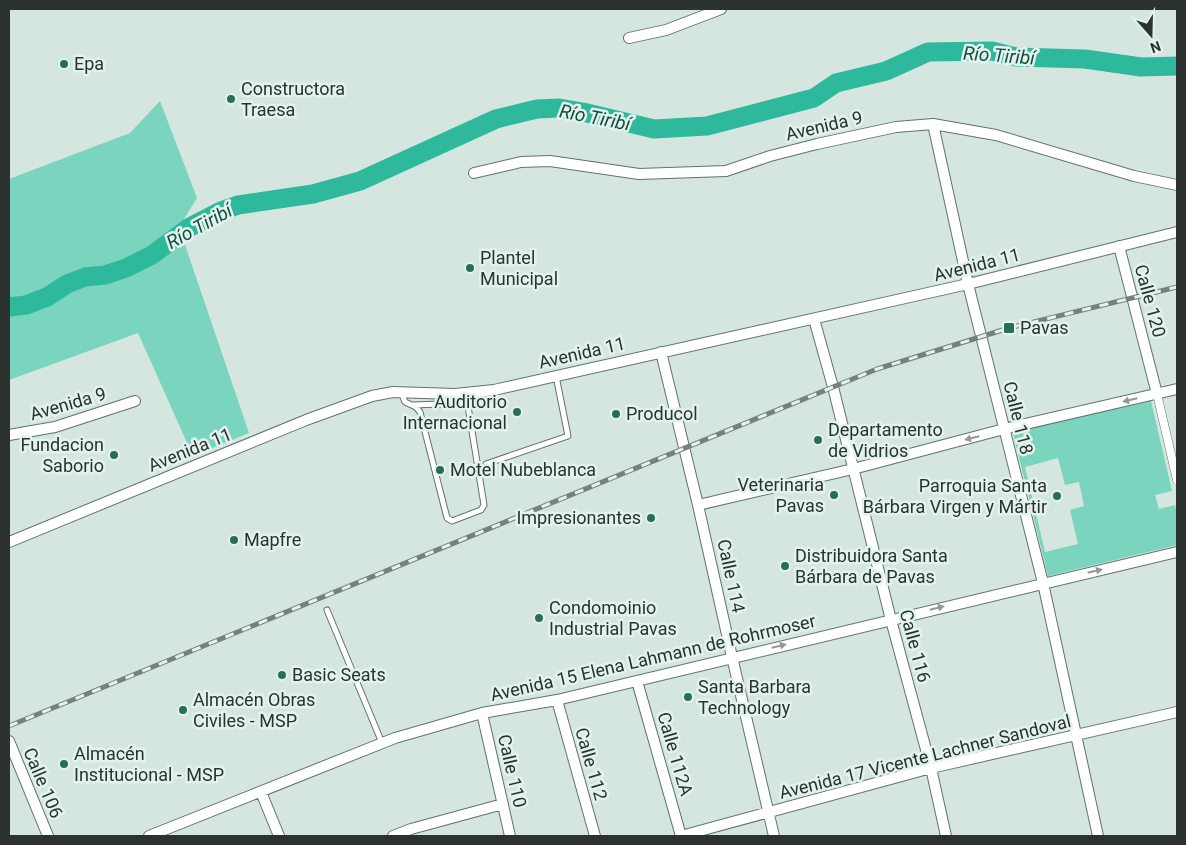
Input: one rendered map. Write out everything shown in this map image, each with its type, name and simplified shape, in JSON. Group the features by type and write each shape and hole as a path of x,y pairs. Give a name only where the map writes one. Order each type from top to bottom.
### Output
{"street":[{"path":"629,38 666,30 721,9"},
{"name":"Avenida 9","path":"474,173 521,162 550,161 639,174 726,171 770,156 817,144 896,127 933,124 996,135 1134,176 1177,186"},
{"name":"Calle 118","path":"933,124 968,284 1042,583 1098,836"},
{"name":"Avenida 11","path":"9,542 306,420 372,396 401,392 467,398 494,390 661,352 968,284 1177,232"},
{"name":"Calle 120","path":"1119,246 1177,480"},
{"name":"Calle 116","path":"814,319 931,768 946,836"},
{"name":"Calle 114","path":"661,352 774,836"},
{"path":"698,505 1177,389"},
{"name":"Avenida 9","path":"9,435 55,428 134,401"},
{"name":"Avenida 15 Elena Lahmann de Rohrmoser","path":"149,836 383,743 482,713 557,700 1177,552"},
{"name":"Calle 112A","path":"637,680 681,836"},
{"name":"Calle 112","path":"557,700 595,836"},
{"name":"Avenida 17 Vicente Lachner Sandoval","path":"681,836 931,768 1177,712"},
{"name":"Calle 110","path":"482,713 510,836"},
{"name":"Calle 106","path":"9,741 48,836"},
{"path":"261,792 279,836"},
{"path":"393,836 411,829 503,804"}],"lane":[{"path":"486,464 568,436 556,376"},
{"path":"401,392 405,402 420,412 447,518 452,521 481,510 484,505 467,398 412,405"},
{"path":"327,610 383,743"}],"green space":[{"path":"160,101 197,198 179,227 249,433 193,456 138,333 9,380 9,179 130,133"},
{"path":"1151,401 1172,491 1155,495 1159,509 1175,505 1177,513 1177,545 1048,576 1013,433","holes":["1058,458 1065,485 1079,482 1084,506 1070,510 1078,544 1045,552 1025,467"]}],"waterway":[{"name":"Río Tiribí","path":"9,307 26,305 47,297 67,284 85,277 105,275 126,268 152,255 188,228 221,211 238,205 313,194 360,181 496,119 537,109 559,108 583,112 654,129 707,126 814,98 836,83 886,71 928,52 992,51 1016,57 1085,59 1141,67 1177,66"}],"railway":[{"path":"9,726 877,369 1009,328 1177,287"}],"place":[{"name":"Epa","path":"64,64"},
{"name":"Constructora Traesa","path":"231,99"},
{"name":"Plantel Municipal","path":"470,268"},
{"name":"Pavas","path":"1009,328"},
{"name":"Auditorio Internacional","path":"517,412"},
{"name":"Producol","path":"616,414"},
{"name":"Departamento de Vidrios","path":"818,440"},
{"name":"Fundacion Saborio","path":"114,455"},
{"name":"Motel Nubeblanca","path":"440,470"},
{"name":"Veterinaria Pavas","path":"834,495"},
{"name":"Parroquia Santa Bárbara Virgen y Mártir","path":"1057,496"},
{"name":"Impresionantes","path":"651,518"},
{"name":"Mapfre","path":"234,540"},
{"name":"Distribuidora Santa Bárbara de Pavas","path":"785,566"},
{"name":"Condomoinio Industrial Pavas","path":"539,618"},
{"name":"Basic Seats","path":"282,675"},
{"name":"Santa Barbara Technology","path":"688,697"},
{"name":"Almacén Obras Civiles - MSP","path":"183,710"},
{"name":"Almacén Institucional - MSP","path":"64,764"}]}
